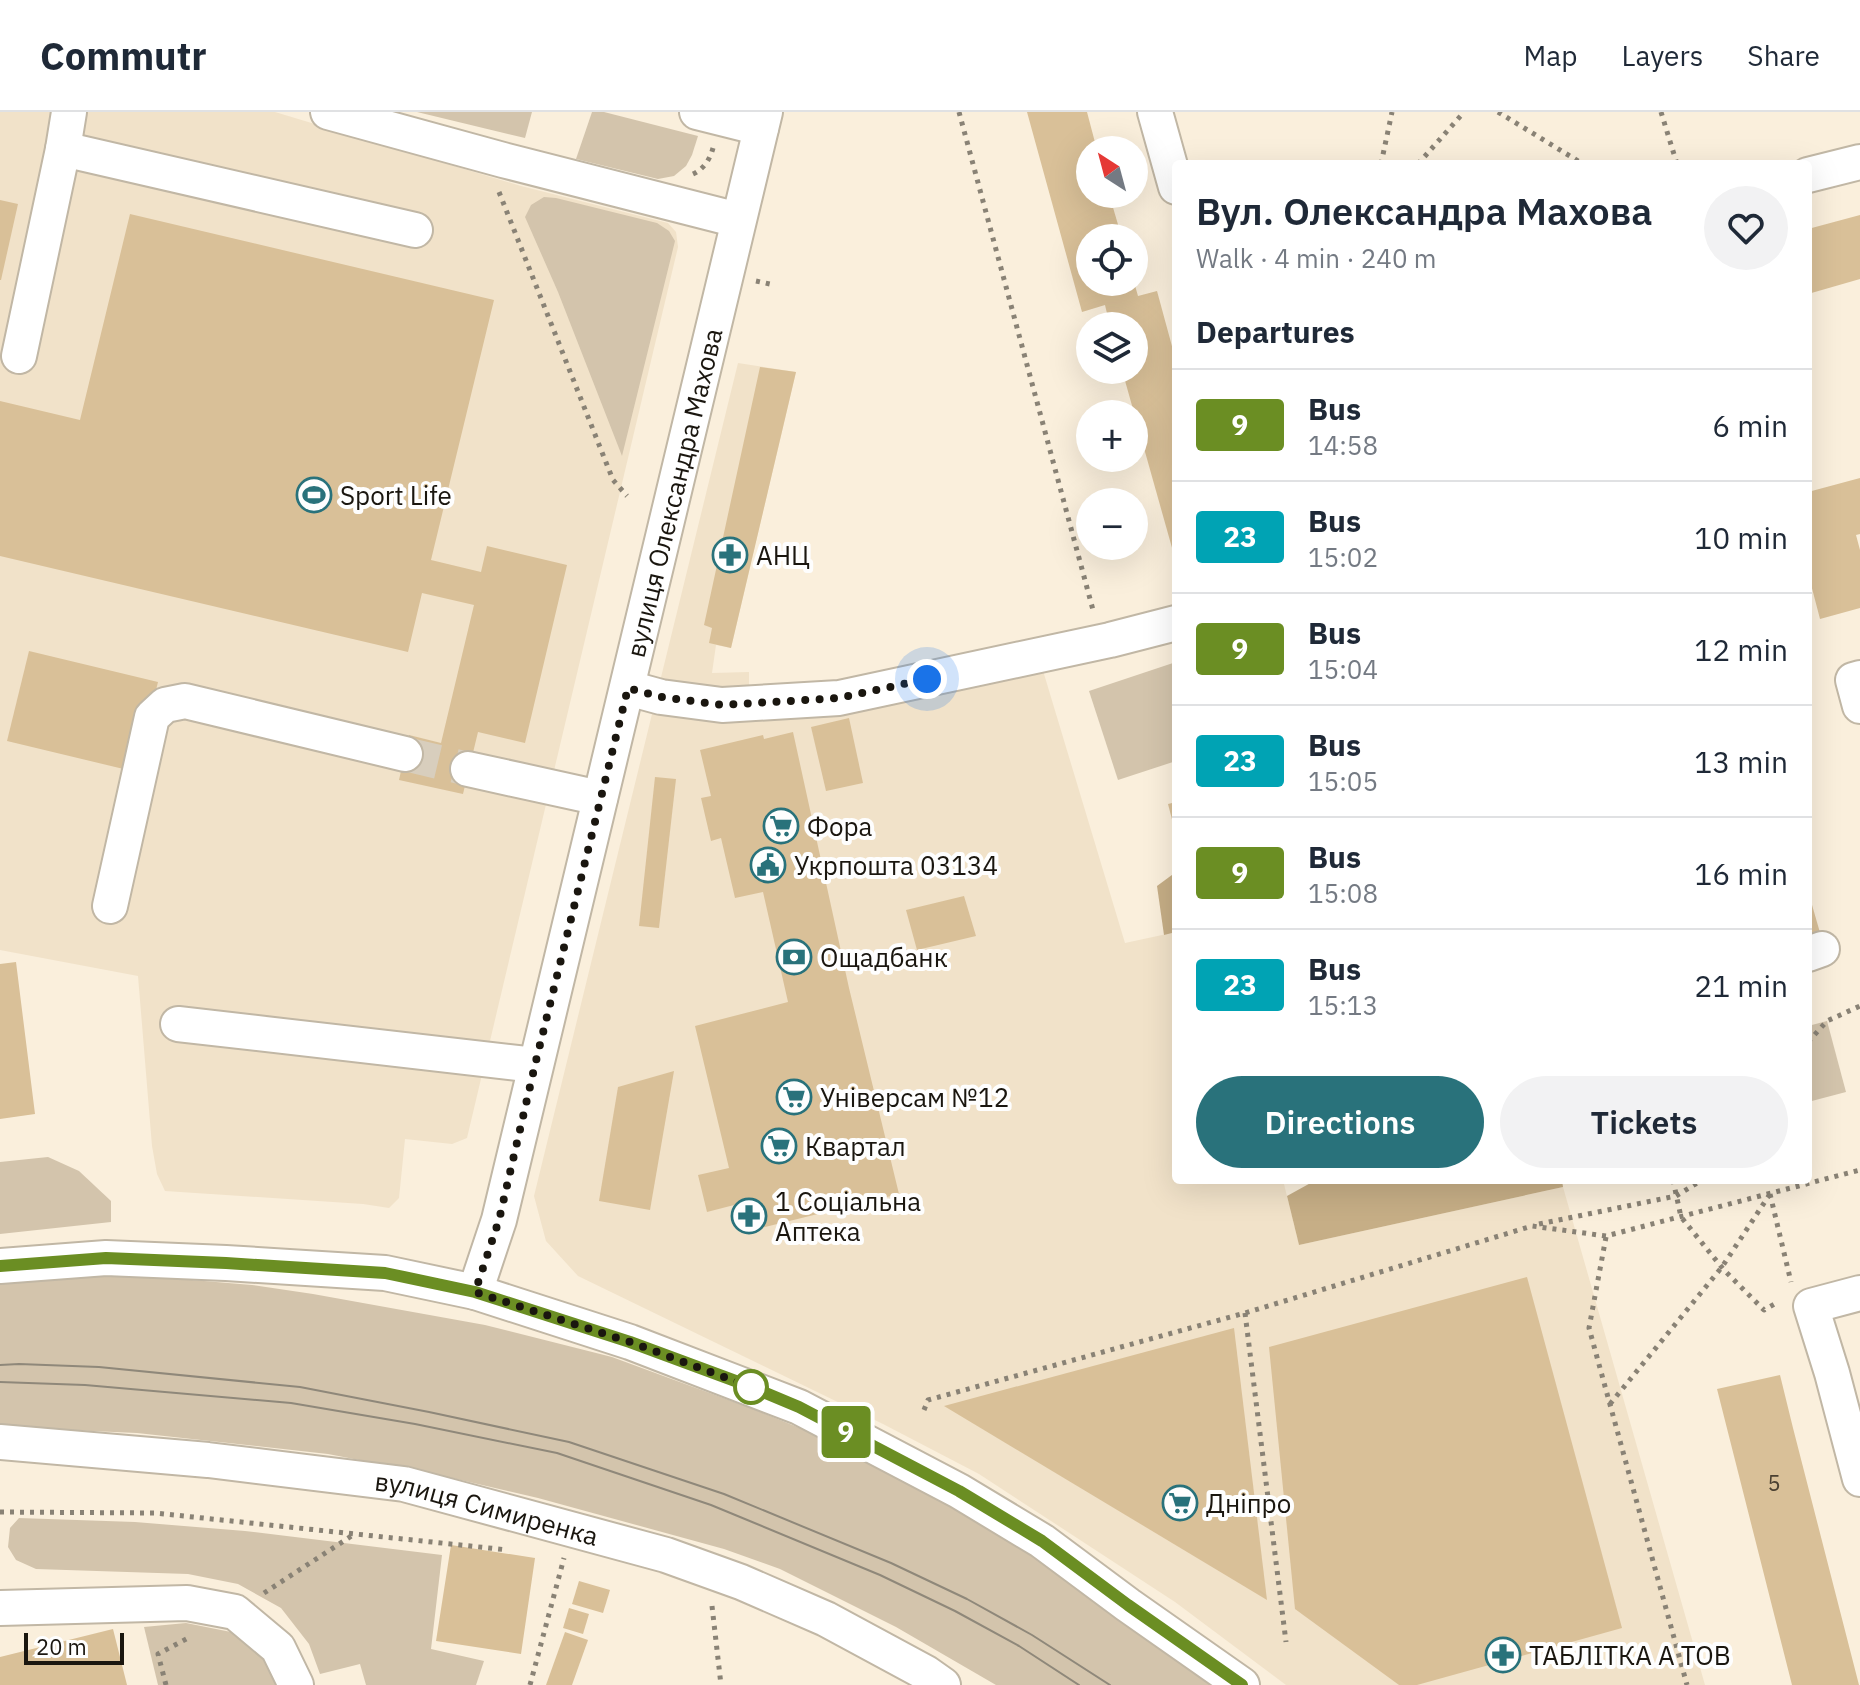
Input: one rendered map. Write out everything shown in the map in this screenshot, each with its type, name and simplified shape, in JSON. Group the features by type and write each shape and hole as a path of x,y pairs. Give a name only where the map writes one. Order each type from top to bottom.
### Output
{"street":[{"path":"19,356 69,112"},
{"path":"328,112 738,220"},
{"path":"697,112 763,120"},
{"path":"1155,112 1172,173"},
{"name":"вулиця Олександра Махова","path":"475,1292 499,1220 763,120"},
{"path":"63,149 415,230"},
{"path":"1812,174 1860,162"},
{"path":"628,688 661,697 722,705 839,698 1172,624"},
{"path":"1860,678 1853,680 1860,706"},
{"path":"110,906 152,717 165,705 185,701 405,754"},
{"path":"468,769 600,798"},
{"path":"178,1024 535,1065"},
{"path":"0,1266 106,1258 385,1273 475,1292 630,1342 799,1407 959,1491 1042,1541 1242,1685"},
{"path":"1860,1293 1811,1306 1860,1479"},
{"name":"вулиця Симиренка","path":"0,1442 208,1460 404,1484 666,1555 741,1582 826,1619 943,1685"},
{"path":"0,1608 187,1603 235,1612 278,1648 296,1685"}],"path":[{"path":"959,112 1102,642"},
{"path":"1382,160 1392,112"},
{"path":"1422,160 1464,112"},
{"path":"1498,112 1576,160"},
{"path":"1661,112 1676,160"},
{"path":"503,160 495,182 613,480 627,496"},
{"path":"1812,1038 1827,1021 1860,1006"},
{"path":"1812,1182 1860,1170"},
{"path":"1674,1184 1681,1217 1722,1267 1764,1310 1783,1298"},
{"path":"924,1410 928,1400 1245,1313 1532,1226 1676,1196 1696,1184"},
{"path":"1532,1226 1606,1236 1805,1184"},
{"path":"1610,1404 1722,1267 1770,1193"},
{"path":"1770,1193 1790,1280"},
{"path":"1606,1236 1589,1328 1687,1685"},
{"path":"1245,1313 1286,1642"},
{"path":"0,1512 155,1513 517,1551"},
{"path":"530,1685 564,1557"},
{"path":"711,1599 721,1685"}],"shaded area":[{"path":"0,112 275,112 521,186 668,223 676,232 678,247 467,1138 452,1144 405,1139 399,1198 389,1208 165,1191 157,1174 152,1146 138,976 0,950"},
{"path":"417,112 532,112 525,138"},
{"path":"592,112 604,112 698,136 692,155 686,166 674,176 658,179 576,159"},
{"path":"544,197 657,223 669,231 675,241 622,456 525,217 531,205"},
{"path":"738,363 796,372 731,648 716,645 712,673 749,672 749,718 1041,664 1125,943 1172,933 1172,1184 1284,1184 1299,1245 1563,1187 1705,1685 1286,1685 1175,1602 979,1474 578,1276 546,1241 534,1196"},
{"path":"1172,663 1172,762 1118,780 1089,691"},
{"path":"1172,875 1172,933 1164,935 1157,886"},
{"path":"1827,1021 1846,1092 1812,1101 1812,1025"},
{"path":"48,1157 79,1171 111,1201 111,1222 0,1234 0,1162"},
{"path":"1309,1184 1563,1184 1563,1187 1299,1245 1287,1196"},
{"path":"95,1274 252,1285 313,1294 485,1325 612,1357 822,1437 960,1509 1014,1540 1216,1685 996,1685 896,1627 780,1569 724,1549 538,1498 328,1454 137,1433 0,1427 0,1283"},
{"path":"19,1518 135,1522 245,1531 442,1555 431,1649 484,1661 476,1685 366,1685 360,1664 320,1674 309,1644 281,1608 238,1584 188,1574 36,1569 16,1560 8,1547 10,1528"},
{"path":"186,1623 231,1632 264,1660 276,1685 158,1685 144,1627"}],"building":[{"path":"1027,112 1087,112 1093,136 1076,136 1076,208 1113,208 1118,224 1076,224 1076,290"},
{"path":"0,200 18,204 1,280 0,280"},
{"path":"130,214 494,300 431,560 481,572 487,546 567,565 525,743 478,732 463,794 399,780 409,735 441,743 474,605 422,593 408,652 0,556 0,401 80,420"},
{"path":"1860,215 1860,279 1812,293 1812,228"},
{"path":"1157,291 1172,346 1172,548 1148,462 1148,400 1130,400 1126,384 1148,384 1148,312 1107,312 1105,305 1082,312 1078,296 1148,296"},
{"path":"760,367 796,372 731,648 709,643 712,628 704,625"},
{"path":"1860,478 1860,534 1856,535 1860,550 1860,608 1820,619 1812,588 1812,491"},
{"path":"29,651 158,682 136,772 7,741"},
{"path":"849,718 863,783 826,791 811,727"},
{"name":"Універсам №12","path":"793,732 849,988 899,1194 745,1232 738,1204 707,1212 698,1175 729,1168 695,1026 788,1002 763,892 735,898 721,838 711,841 701,798 711,796 700,750 763,735 764,739"},
{"path":"655,777 676,779 659,928 639,926"},
{"path":"964,896 976,936 917,950 906,910"},
{"path":"1812,905 1823,943 1812,946"},
{"path":"16,962 35,1114 0,1119 0,964"},
{"path":"674,1071 650,1210 599,1201 618,1087"},
{"path":"1527,1277 1622,1628 1417,1685 1399,1685 1295,1609 1269,1347"},
{"name":"Дніпро","path":"1234,1328 1267,1600 944,1406"},
{"path":"1780,1375 1859,1685 1792,1685 1717,1389"},
{"path":"451,1545 535,1558 521,1654 436,1641"},
{"path":"579,1581 610,1590 603,1613 572,1604"},
{"path":"569,1608 589,1614 583,1634 563,1628"},
{"path":"113,1629 127,1685 0,1685 0,1657"},
{"path":"565,1632 588,1640 572,1685 546,1685"}],"tunnel":[{"path":"405,754 468,769"}],"tram line":[{"path":"0,1365 99,1367 300,1387 569,1442 724,1494 891,1563 967,1599 1032,1635 1110,1685"},
{"path":"0,1382 85,1385 291,1403 557,1453 711,1505 880,1575 1019,1646 1079,1685"}],"bus line":[{"name":"9","path":"0,1266 106,1258 385,1273 475,1292 630,1342 799,1407 959,1491 1042,1541 1242,1685"}],"place":[{"name":"Sport Life","path":"314,495"},
{"name":"АНЦ","path":"730,555"},
{"name":"Фора","path":"781,826"},
{"name":"Укрпошта 03134","path":"768,865"},
{"name":"Ощадбанк","path":"794,957"},
{"name":"Універсам №12","path":"794,1097"},
{"name":"Квартал","path":"779,1146"},
{"name":"1 Соціальна Аптека","path":"749,1216"},
{"name":"Дніпро","path":"1180,1503"},
{"name":"ТАБЛІТКА А ТОВ","path":"1503,1655"}],"route":[{"path":"751,1387 630,1342 475,1292 499,1220 628,688 661,697 722,705 839,698 927,679"}]}
